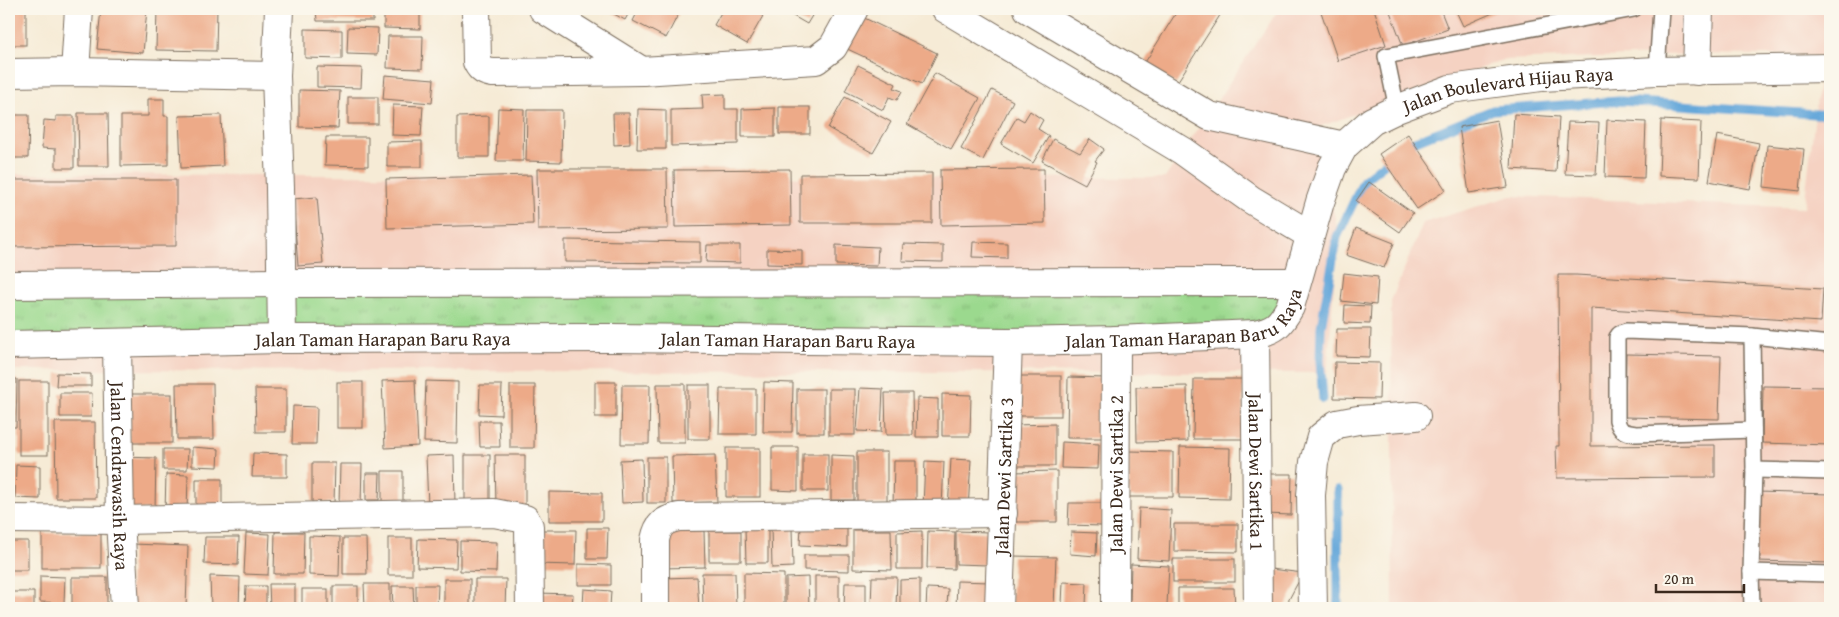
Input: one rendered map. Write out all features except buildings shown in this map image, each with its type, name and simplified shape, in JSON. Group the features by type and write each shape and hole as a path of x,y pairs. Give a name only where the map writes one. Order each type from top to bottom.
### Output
{"street":[{"path":"75,72 79,9"},
{"path":"279,9 276,76 282,339"},
{"path":"476,9 477,62 485,72 494,73 642,71 816,60 833,47 854,9"},
{"path":"543,9 642,71"},
{"path":"946,9 1183,151 1250,199 1310,235"},
{"path":"1028,9 1209,116 1344,146"},
{"path":"1697,71 1699,9"},
{"name":"Jalan Boulevard Hijau Raya","path":"1296,282 1332,168 1344,146 1372,121 1397,110 1450,89 1541,77 1657,71 1830,68"},
{"path":"9,73 75,72 276,76"},
{"path":"1183,151 1209,116"},
{"name":"Jalan Taman Harapan Baru Raya","path":"9,286 282,283 1296,282 1290,308 1282,321 1270,331 1255,334 1008,342 610,338 282,339 9,345"},
{"name":"Jalan Dewi Sartika 1","path":"1255,334 1258,608"},
{"name":"Jalan Dewi Sartika 2","path":"1115,608 1116,340"},
{"name":"Jalan Dewi Sartika 3","path":"999,608 1008,342"},
{"name":"Jalan Cendrawasih Raya","path":"117,344 120,520 125,608"},
{"path":"1313,608 1311,495 1314,462 1321,437 1337,424 1358,420 1416,416"},
{"path":"9,518 120,520 494,513 512,516 525,519 529,526 530,608"},
{"path":"655,608 655,540 657,530 668,519 678,517 1003,513"}],"lane":[{"path":"1397,110 1386,56 1634,9"},
{"path":"1657,71 1660,9"},
{"path":"1753,430 1636,434 1623,432 1619,428 1617,420 1617,337 1621,332 1626,331 1752,336 1830,344"},
{"path":"1752,336 1754,470 1751,572 1752,608"},
{"path":"1754,470 1830,472"},
{"path":"1751,572 1830,574"}],"shaded area":[{"path":"1279,9 1830,9 1830,608 1393,608 1391,301 1423,223 1511,196 1804,208 1822,56 1695,54 1503,60 1316,128 1338,233 1327,373 9,370 9,174 1165,178"}],"green space":[{"path":"1296,282 1270,331 9,343 9,285"}],"waterway":[{"path":"1405,148 1413,142 1493,110 1620,101 1830,115"},
{"path":"1323,399 1320,361 1321,327 1337,237 1364,180 1394,156"},
{"path":"1338,490 1338,608"}]}
